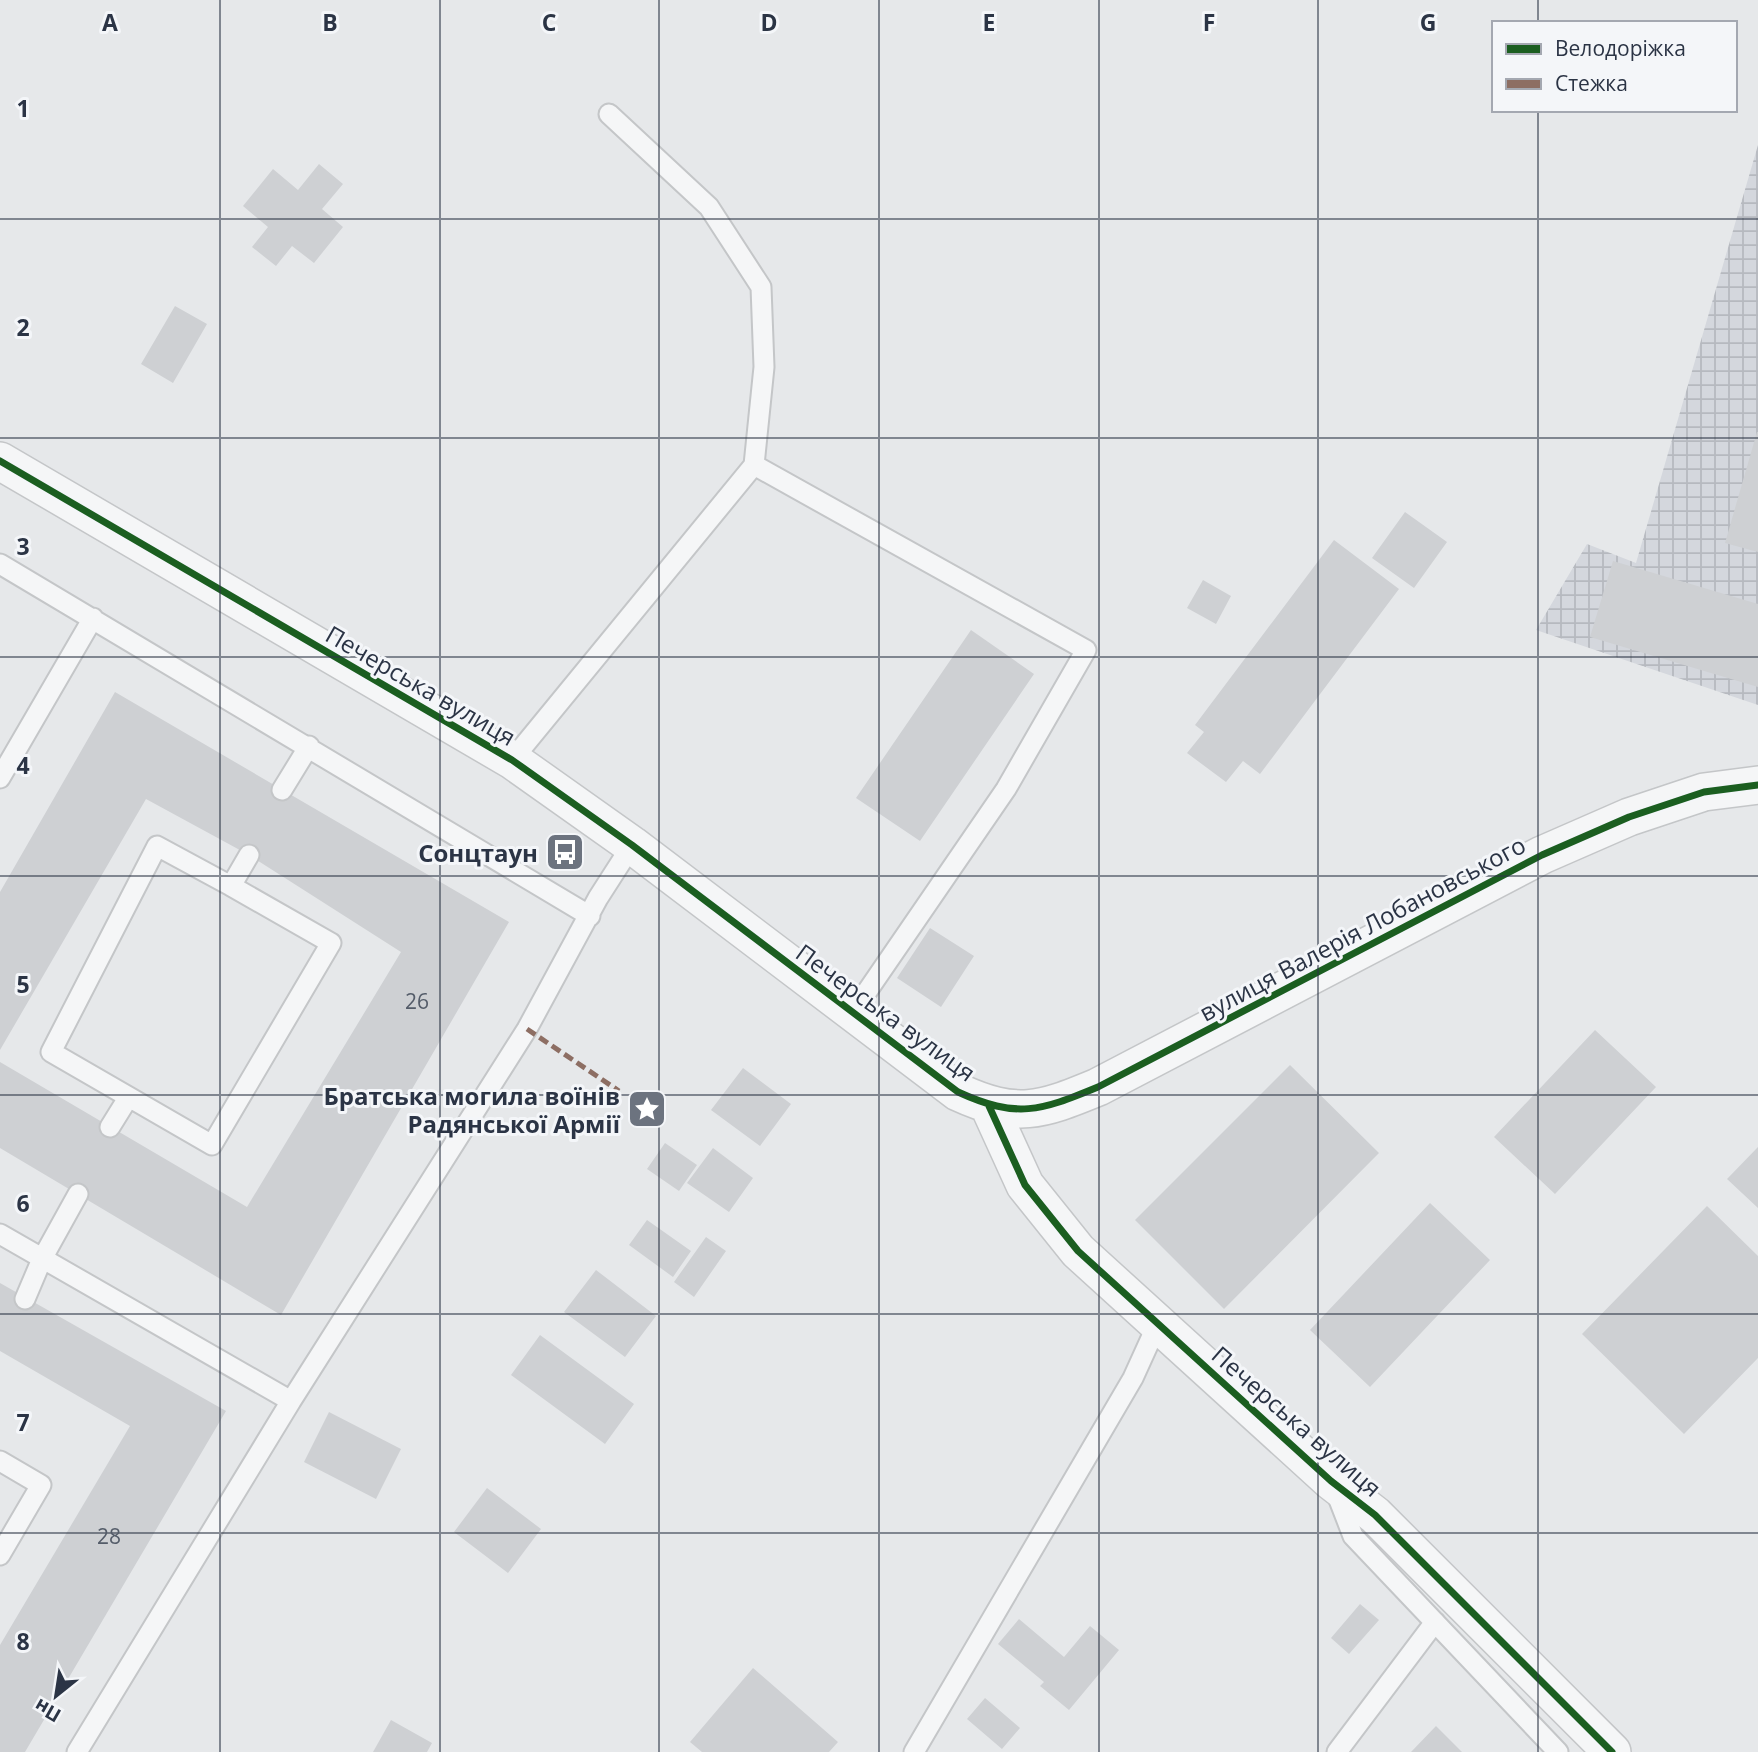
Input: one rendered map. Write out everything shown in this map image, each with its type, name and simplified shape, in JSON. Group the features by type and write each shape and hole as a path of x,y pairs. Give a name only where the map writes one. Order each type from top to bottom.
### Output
{"street":[{"name":"Печерська вулиця","path":"0,461 512,760 632,845 958,1092 989,1106 1025,1185 1078,1251 1331,1481 1375,1515 1612,1752"},
{"name":"вулиця Валерія Лобановського","path":"989,1106 1022,1111 1062,1102 1098,1087 1542,855 1629,817 1704,792 1758,785"}],"lane":[{"path":"512,760 754,465 764,367 761,287 709,207 609,114"},
{"path":"754,465 1086,650 1006,789 853,1012"},
{"path":"0,564 590,916"},
{"path":"0,778 93,618"},
{"path":"282,790 309,746"},
{"path":"77,1752 291,1401 527,1030 632,845"},
{"path":"157,846 231,886 331,943 212,1145 51,1052 157,846"},
{"path":"231,886 249,855"},
{"path":"110,1127 128,1098"},
{"path":"25,1299 42,1259 78,1194"},
{"path":"0,1234 291,1401"},
{"path":"914,1752 1133,1378 1158,1324"},
{"path":"0,1461 41,1485 0,1555"},
{"path":"1331,1481 1353,1536 1558,1752"},
{"path":"1337,1752 1435,1622"}],"shaded area":[{"path":"1758,145 1758,705 1536,630 1587,544 1636,563"}],"building":[{"path":"319,164 343,184 322,209 343,227 314,263 292,246 276,266 252,247 268,227 243,206 273,169 298,190"},
{"path":"175,306 207,324 173,383 141,364"},
{"path":"1758,432 1758,552 1725,543"},
{"path":"1405,512 1447,542 1414,588 1372,558"},
{"path":"1334,540 1399,589 1260,774 1243,761 1226,782 1187,753 1204,732 1195,725"},
{"path":"1613,561 1758,604 1758,687 1590,637"},
{"path":"1203,580 1231,596 1216,624 1187,608"},
{"path":"971,630 1034,674 920,841 856,798"},
{"path":"115,692 509,922 281,1315 0,1148 0,1062 247,1207 401,952 249,855 146,799 0,1050 0,892"},
{"path":"930,928 974,956 941,1007 897,978"},
{"path":"1595,1030 1656,1087 1555,1194 1494,1137"},
{"path":"1290,1065 1379,1153 1224,1309 1135,1220"},
{"path":"743,1068 791,1104 760,1146 711,1110"},
{"path":"665,1143 697,1165 679,1191 647,1169"},
{"path":"1758,1147 1758,1208 1727,1179"},
{"path":"713,1148 753,1178 729,1212 687,1183"},
{"path":"1430,1203 1490,1260 1370,1387 1310,1330"},
{"path":"1707,1206 1758,1256 1758,1358 1684,1434 1582,1334"},
{"path":"647,1220 691,1251 673,1277 629,1245"},
{"path":"706,1237 726,1251 694,1297 674,1282"},
{"path":"596,1270 656,1316 625,1357 564,1312"},
{"path":"0,1283 226,1411 25,1752 0,1752 0,1645 130,1426 0,1351"},
{"path":"540,1335 634,1404 605,1444 511,1375"},
{"path":"329,1412 401,1449 376,1499 304,1462"},
{"path":"487,1488 541,1529 508,1573 454,1532"},
{"path":"1360,1604 1379,1620 1349,1654 1331,1638"},
{"path":"1019,1619 1064,1657 1090,1626 1119,1650 1069,1710 1040,1686 1044,1682 998,1644"},
{"path":"753,1668 838,1742 829,1752 702,1752 690,1742"},
{"path":"985,1698 1020,1728 1002,1749 967,1719"},
{"path":"391,1720 432,1743 427,1752 373,1752"},
{"path":"1436,1726 1462,1752 1411,1752"}],"marked path":[{"path":"527,1029 619,1091"}],"cycle path":[{"path":"0,461 512,760 632,845 958,1092 979,1101 1013,1109 1028,1109 1060,1102 1098,1087 1542,855 1629,817 1704,792 1758,785"},
{"path":"989,1106 1025,1185 1078,1251 1331,1481 1375,1515 1612,1752"}],"place":[{"name":"Сонцтаун","path":"565,852"},
{"name":"Братська могила воїнів Радянської Армії","path":"647,1109"}]}
